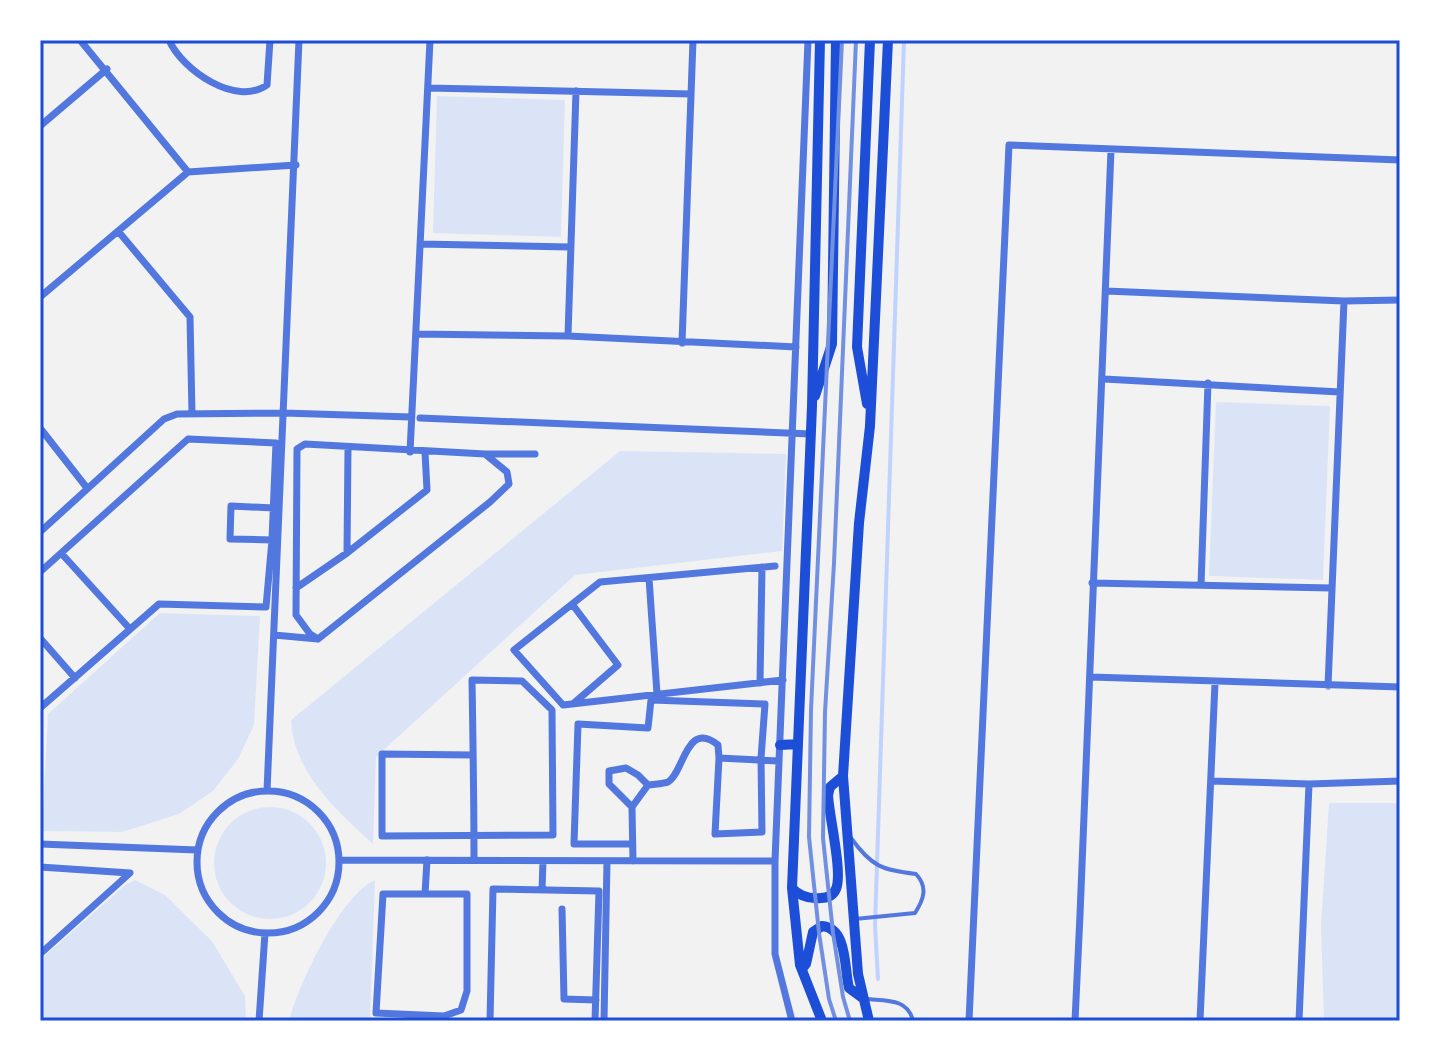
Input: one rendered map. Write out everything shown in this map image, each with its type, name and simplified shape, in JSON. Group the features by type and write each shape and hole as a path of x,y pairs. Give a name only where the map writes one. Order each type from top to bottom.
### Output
{"main road":[{"path":"820,40 812,406 792,888 802,969 822,1021"},
{"path":"812,406 832,344 836,40"},
{"path":"870,40 857,347 870,426"},
{"path":"869,1021 858,974 843,776 859,523 870,426 888,40"},
{"path":"780,745 798,744"},
{"path":"792,888 815,899 828,898 835,893 838,877 828,795 830,787 843,776"},
{"path":"802,969 806,964 813,932 822,926 833,928 839,935 849,988 864,999"}],"street":[{"path":"80,40 107,69 188,172"},
{"path":"169,40 185,65 204,80 252,91 267,85 270,40"},
{"path":"267,791 299,40"},
{"path":"410,452 430,40"},
{"path":"682,343 693,40"},
{"path":"792,1021 775,954 775,861 808,40"},
{"path":"40,126 107,69"},
{"path":"428,88 691,94"},
{"path":"568,336 576,91"},
{"path":"969,1021 1009,145 1400,160"},
{"path":"1075,1021 1091,677 1092,583 1104,379 1111,150"},
{"path":"40,297 188,172 296,165"},
{"path":"118,231 190,317 192,414"},
{"path":"420,244 570,247"},
{"path":"1106,291 1344,301 1400,300"},
{"path":"1328,686 1344,301"},
{"path":"416,334 568,336 796,347"},
{"path":"1104,379 1340,392"},
{"path":"1201,585 1208,383"},
{"path":"40,532 164,419 177,414 411,417"},
{"path":"420,418 811,434"},
{"path":"40,428 87,488"},
{"path":"40,571 188,439 276,443 276,524 266,607 159,604 40,708"},
{"path":"318,639 310,634 296,615 297,449 305,444 410,452 535,454"},
{"path":"347,553 348,448"},
{"path":"296,588 347,553 427,490 425,452"},
{"path":"274,635 318,639 509,484 507,472 485,454"},
{"path":"272,540 230,539 231,506 274,508"},
{"path":"61,553 130,629"},
{"path":"775,566 600,582 514,650 563,705 783,680"},
{"path":"760,683 762,567"},
{"path":"649,578 657,694"},
{"path":"1092,583 1332,588"},
{"path":"572,604 618,665 573,704"},
{"path":"40,638 75,678"},
{"path":"40,655 49,648"},
{"path":"1091,677 1400,687"},
{"path":"473,755 382,754 382,836 474,834 553,835 552,710 522,681 472,680 473,755 474,834 474,860"},
{"path":"1200,1021 1215,683"},
{"path":"632,844 574,844 578,724 648,728 651,700 765,704 761,758 762,832 715,834 718,745 712,740 698,740 688,747 677,773 667,782 648,785 632,807 633,861"},
{"path":"719,758 779,761"},
{"path":"632,807 609,784 609,771 626,768 648,785"},
{"path":"1211,781 1309,784 1400,781"},
{"path":"1299,1021 1309,784"},
{"path":"267,791 282,792 316,810 335,838 339,860 337,881 322,909 301,925 265,933 234,925 214,909 199,881 197,850 208,822 231,801 267,791"},
{"path":"40,844 197,850"},
{"path":"339,860 775,861"},
{"path":"425,894 427,860"},
{"path":"542,890 543,861"},
{"path":"604,1021 607,861"},
{"path":"40,867 130,873 40,954"},
{"path":"490,1021 493,889 599,891 595,1021"},
{"path":"383,894 467,894 467,991 461,1010 444,1019 376,1017 383,894"},
{"path":"562,909 564,999 596,1000"},
{"path":"259,1021 265,933"}],"lane":[{"path":"411,417 420,418"},
{"path":"775,566 788,564"},
{"path":"847,833 877,866 916,874 923,884 924,894 915,913 854,919"},
{"path":"864,999 902,1003 910,1010 913,1021"}],"shaded area":[{"path":"437,96 565,100 561,237 433,233"},
{"path":"1216,402 1330,406 1323,580 1209,576"},
{"path":"620,451 786,454 782,551 575,575 376,757 373,844 332,804 308,773 294,739 291,720"},
{"path":"160,613 260,616 254,725 238,759 213,791 179,814 122,832 42,831 48,714"},
{"path":"1329,803 1400,803 1400,1021 1324,1021 1321,926"},
{"path":"270,807 291,811 310,823 322,842 326,863 322,884 310,903 291,915 270,919 249,915 230,903 218,884 214,863 218,842 230,823 249,811"},
{"path":"135,880 165,895 212,941 245,996 246,1021 40,1021 40,960 125,885"},
{"path":"375,880 370,1021 289,1021 311,964 335,922 348,903"}],"waterway":[{"path":"878,979 875,925 904,40"}],"railway":[{"path":"836,1021 829,999 819,933 809,837 811,710 842,40"},
{"path":"850,1021 833,933 823,838 825,712 856,40"}]}
